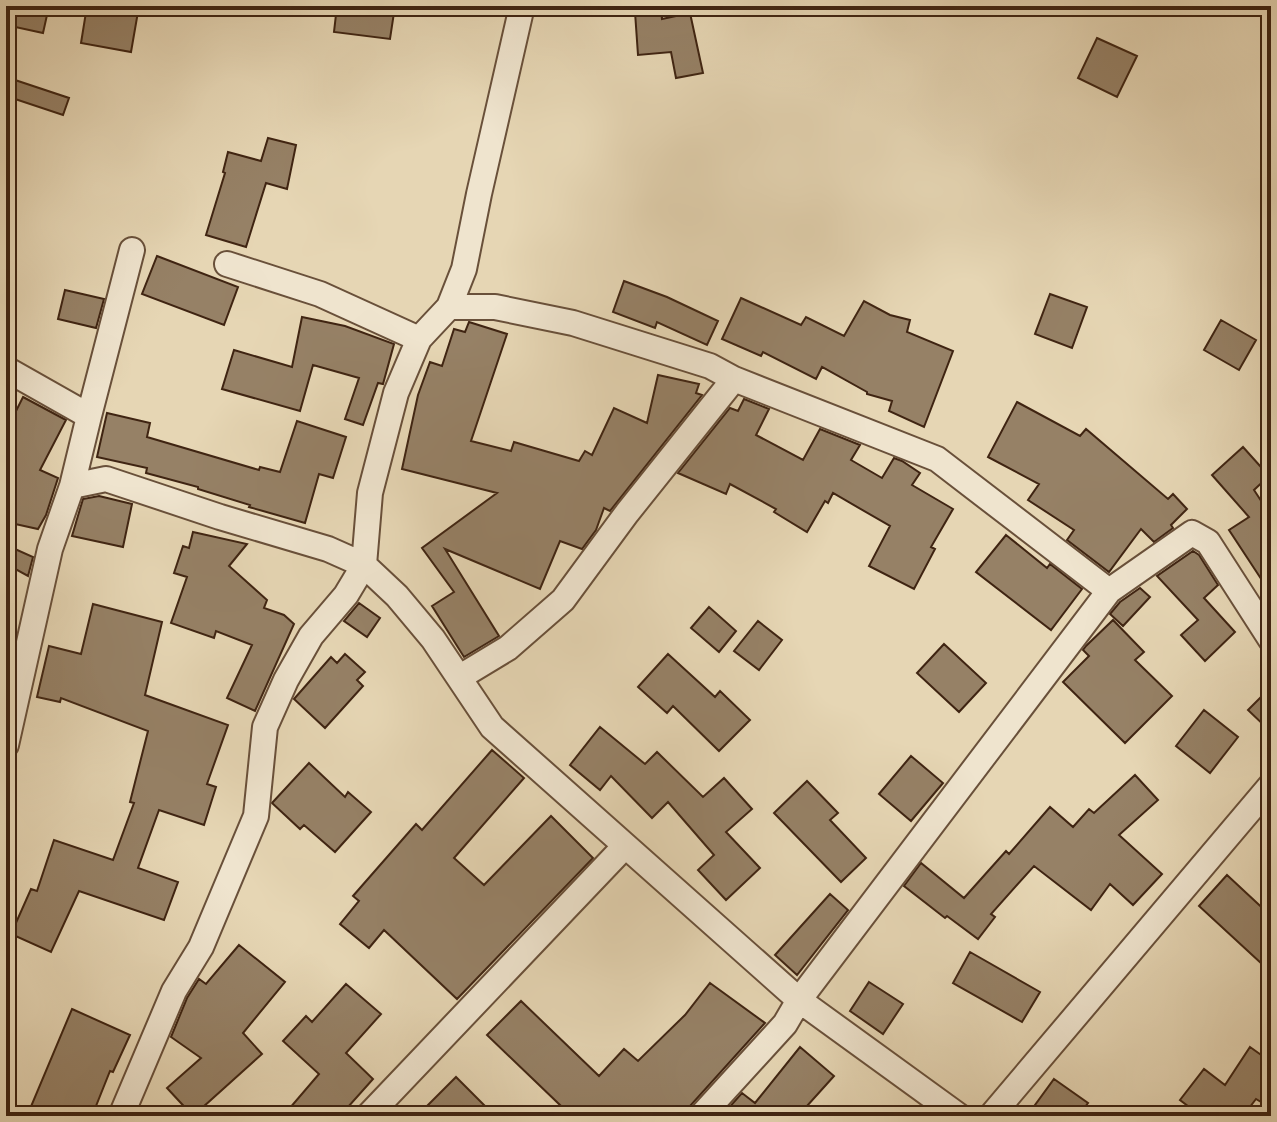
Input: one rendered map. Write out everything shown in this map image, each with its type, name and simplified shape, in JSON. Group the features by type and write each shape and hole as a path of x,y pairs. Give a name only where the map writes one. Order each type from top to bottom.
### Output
{"street":[{"path":"121,1116 174,991 201,947 256,816 265,727 286,680 311,636 346,595 364,565 370,493 396,393 419,339 449,307 464,269 522,6"},
{"path":"6,745 50,549 72,486 132,250"},
{"path":"227,264 320,294 419,339"},
{"path":"449,307 495,307 573,323 710,366 734,379 937,459 1109,591"},
{"path":"6,369 89,416"},
{"path":"460,677 508,648 563,600 627,513 734,379"},
{"path":"72,486 106,479 328,549 364,565 397,596 460,677 492,727 799,1000 959,1116"},
{"path":"701,1116 785,1024 799,1000 1109,591 1192,533 1208,542 1271,640"},
{"path":"991,1116 1271,785"},
{"path":"368,1116 625,846"}],"building":[{"path":"6,6 49,6 43,33 6,25"},
{"path":"87,6 139,6 131,52 81,43"},
{"path":"337,6 395,6 390,39 334,32"},
{"path":"661,10 662,19 690,13 703,73 676,78 671,52 638,55 635,12"},
{"path":"1097,38 1137,56 1117,97 1078,78"},
{"path":"6,77 69,98 63,115 6,96"},
{"path":"268,138 296,145 287,189 266,183 246,247 206,235 225,173 228,152 261,161"},
{"path":"157,256 238,287 224,325 142,294"},
{"path":"624,281 718,321 707,345 657,322 655,328 613,312"},
{"path":"65,290 104,299 96,328 58,319"},
{"path":"1050,294 1087,307 1072,348 1035,334"},
{"path":"741,298 801,325 806,317 844,336 864,301 890,315 910,320 907,332 953,351 924,427 889,411 892,401 867,394 822,367 816,379 763,352 761,356 722,339"},
{"path":"302,317 345,326 394,344 383,384 378,383 363,425 345,419 359,378 313,365 300,411 222,389 234,350 292,367"},
{"path":"1221,320 1256,340 1239,370 1204,350"},
{"path":"469,322 507,334 471,441 511,451 514,442 579,461 585,451 592,455 614,408 647,423 658,375 699,384 696,393 702,395 610,511 604,508 596,530 582,549 560,541 540,589 445,549 499,636 464,657 432,606 454,592 422,548 497,493 402,469 418,395 430,362 442,366 454,329 465,332"},
{"path":"23,397 66,420 40,470 58,478 38,529 6,522 6,431"},
{"path":"744,399 769,409 756,435 803,460 820,429 860,445 851,460 882,478 894,458 902,461 920,473 912,485 953,509 931,547 935,549 914,589 869,566 890,526 833,493 807,532 774,512 776,509 730,484 726,494 678,473 730,408 738,411"},
{"path":"1017,402 1080,436 1086,429 1168,499 1173,494 1187,509 1171,525 1173,528 1154,542 1141,529 1109,572 1067,540 1074,530 1028,500 1039,484 988,457"},
{"path":"107,413 150,423 147,437 259,470 260,467 280,472 297,421 346,437 333,478 319,474 305,523 146,473 147,468 97,457"},
{"path":"1243,447 1269,476 1254,490 1271,516 1271,594 1229,530 1249,517 1212,475"},
{"path":"99,496 132,504 123,547 72,536 83,499"},
{"path":"193,532 247,544 229,566 267,600 264,608 284,615 294,624 255,711 227,698 252,645 216,631 214,638 171,623 187,577 174,573 183,546 189,548"},
{"path":"1006,535 1047,568 1050,564 1082,589 1051,630 976,572"},
{"path":"6,545 33,557 28,576 6,564"},
{"path":"1193,551 1199,555 1218,585 1204,598 1235,632 1205,661 1181,635 1198,620 1157,576"},
{"path":"1140,588 1150,597 1123,626 1110,614 1120,602"},
{"path":"359,603 380,618 367,637 344,621"},
{"path":"93,604 162,622 145,695 228,725 207,784 216,787 204,825 159,810 138,868 178,882 164,920 79,891 51,952 11,934 31,889 37,891 54,840 113,860 134,803 130,802 148,731 61,698 60,702 37,697 49,646 81,654"},
{"path":"709,607 736,631 719,652 691,628"},
{"path":"1113,620 1144,652 1135,660 1172,696 1125,743 1063,682 1089,656 1083,650 1086,646"},
{"path":"758,621 782,640 759,670 734,651"},
{"path":"944,644 986,683 959,712 917,673"},
{"path":"345,654 365,672 357,680 363,686 325,728 294,699 331,657 337,663"},
{"path":"668,654 715,697 720,691 750,720 719,751 673,706 667,713 638,687"},
{"path":"1271,687 1271,732 1248,710"},
{"path":"1204,710 1238,737 1210,773 1176,746"},
{"path":"600,727 645,764 657,752 703,797 724,778 752,809 726,832 760,868 726,900 698,870 714,855 668,802 652,818 611,776 600,790 570,765"},
{"path":"492,750 524,778 454,858 484,885 551,816 593,858 457,999 384,930 369,948 340,924 359,901 353,896 416,824 422,830"},
{"path":"911,756 943,783 911,821 879,794"},
{"path":"309,763 345,797 348,792 371,812 335,852 304,825 300,829 272,803"},
{"path":"1135,775 1158,800 1119,835 1162,874 1133,905 1110,884 1091,910 1034,866 991,914 995,917 978,939 904,886 921,863 964,898 1006,851 1009,854 1050,807 1073,827 1089,809 1094,813"},
{"path":"807,781 838,813 830,820 866,858 841,882 774,813"},
{"path":"1227,875 1271,916 1271,953 1262,964 1199,906"},
{"path":"830,894 848,910 797,975 775,955"},
{"path":"239,945 285,982 243,1033 262,1054 193,1116 167,1088 201,1058 171,1037 187,998 199,979 206,984"},
{"path":"970,952 1040,992 1022,1022 953,983"},
{"path":"869,982 903,1004 883,1034 850,1011"},
{"path":"710,983 765,1023 690,1106 686,1116 630,1116 620,1108 614,1116 554,1116 561,1106 487,1035 521,1001 599,1076 624,1049 638,1061 685,1015"},
{"path":"346,984 381,1014 346,1053 373,1079 340,1116 283,1116 319,1074 283,1041 306,1016 312,1022"},
{"path":"72,1009 130,1035 113,1072 110,1071 92,1116 27,1116"},
{"path":"800,1047 834,1076 798,1116 731,1116 725,1112 742,1093 755,1103"},
{"path":"1250,1047 1271,1062 1271,1108 1256,1099 1243,1116 1201,1116 1180,1100 1204,1069 1225,1085"},
{"path":"456,1077 495,1116 417,1116"},
{"path":"1054,1079 1088,1103 1078,1116 1027,1116"}]}
